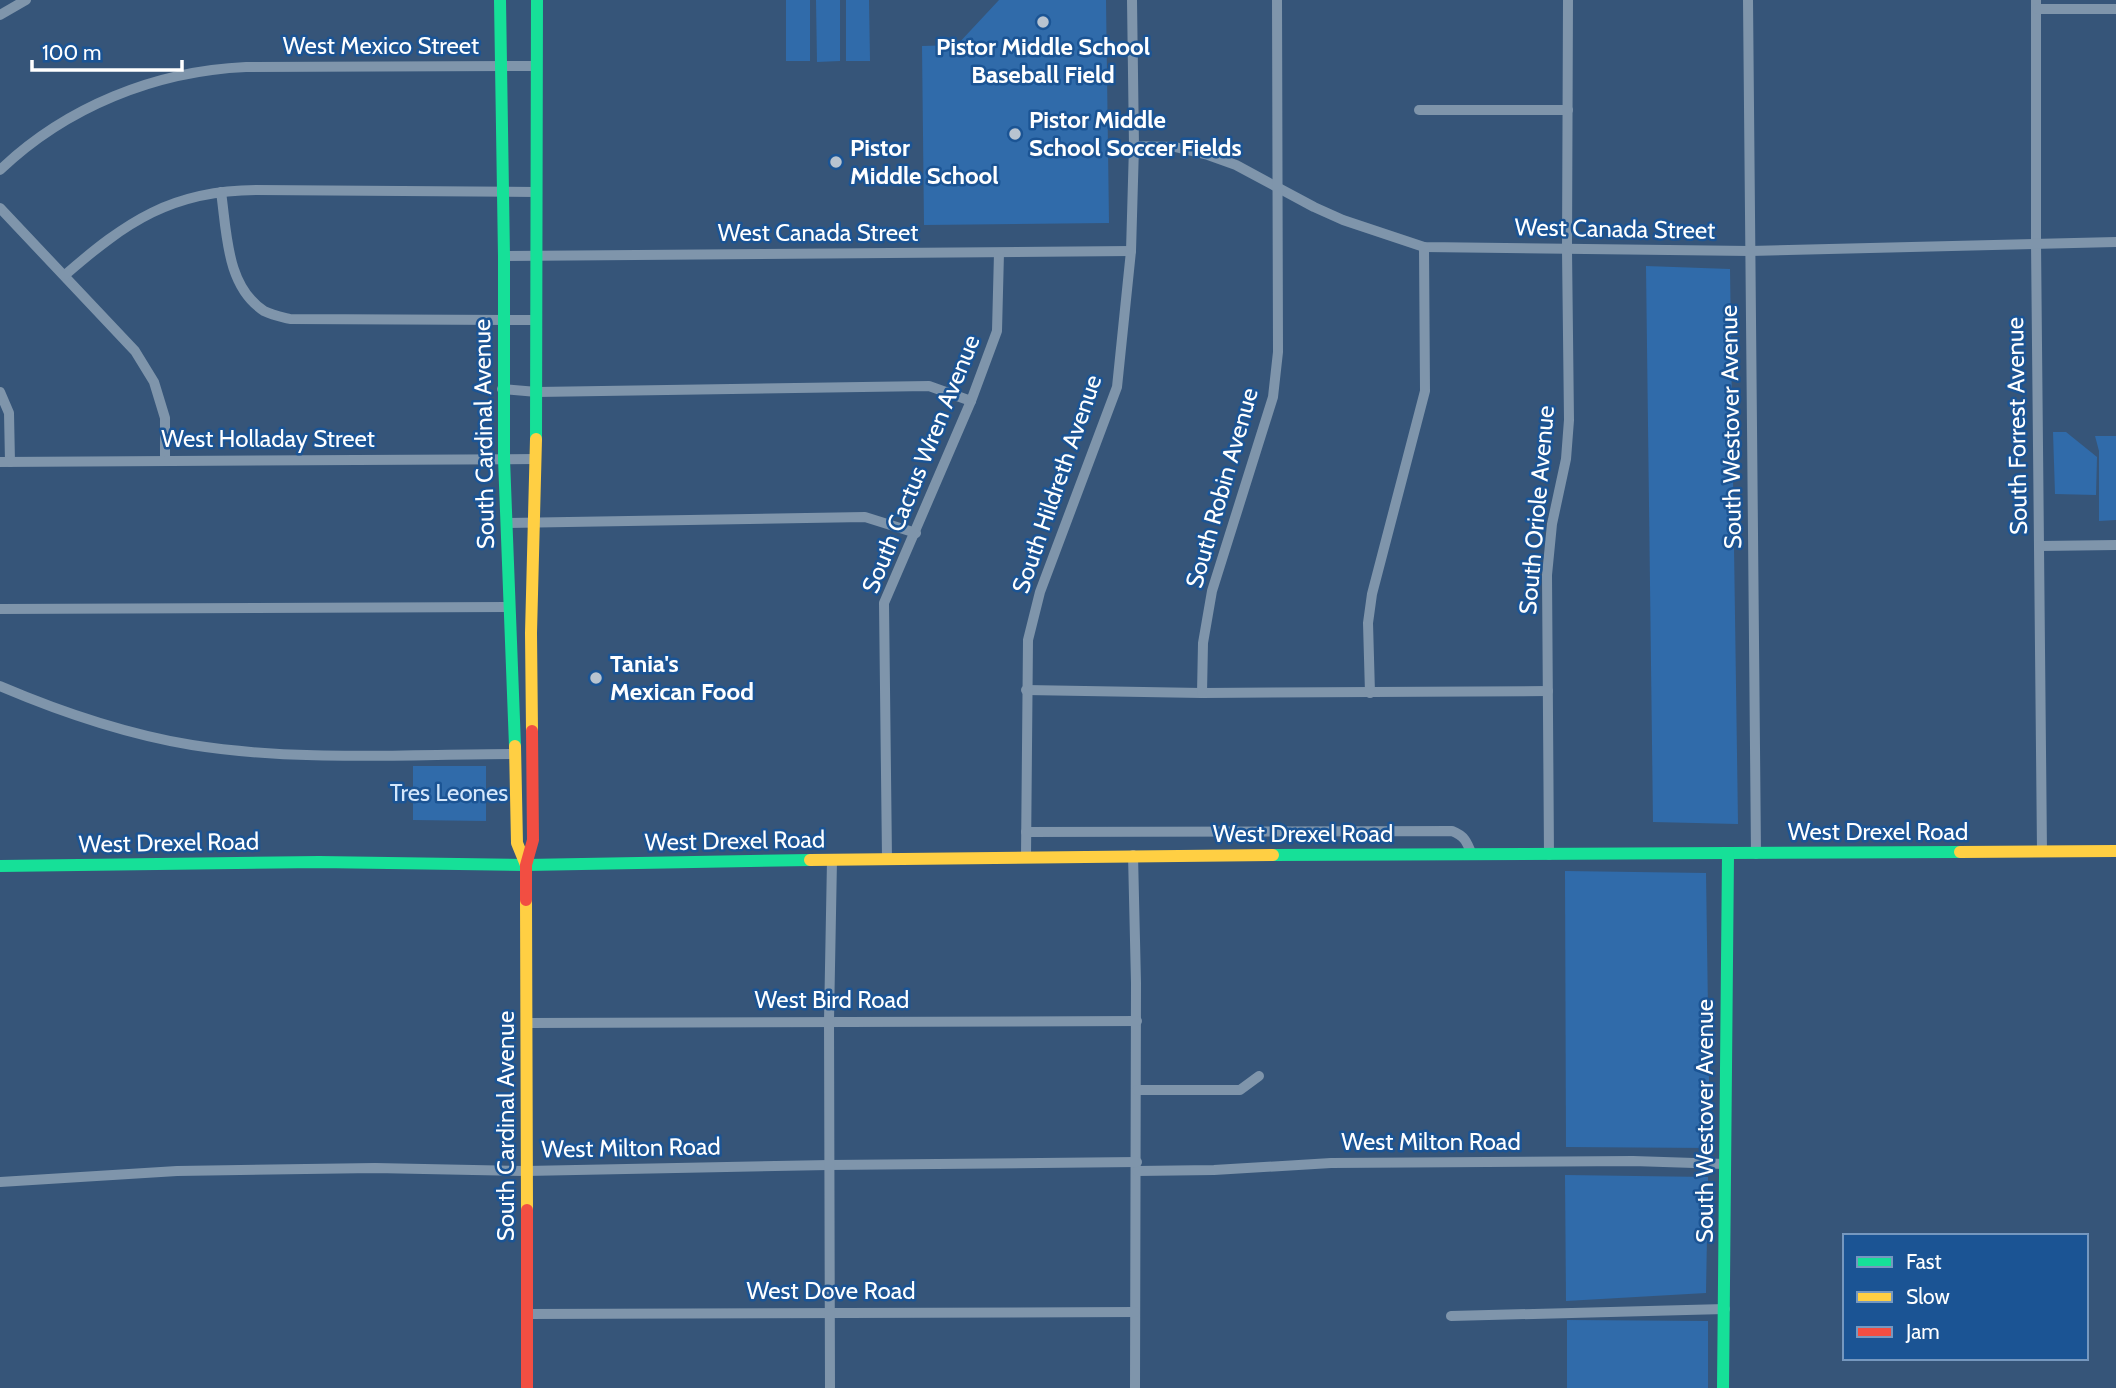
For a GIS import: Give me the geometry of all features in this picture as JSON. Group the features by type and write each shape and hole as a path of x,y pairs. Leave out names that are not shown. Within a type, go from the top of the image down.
{"street":[{"path":"0,15 26,0"},
{"name":"South Cardinal Avenue","path":"500,0 504,256 503,459 517,843 526,865"},
{"name":"South Cardinal Avenue","path":"527,1388 526,865 533,840 531,633 537,392 537,0"},
{"name":"South Hildreth Avenue","path":"1026,856 1028,640 1040,592 1117,387 1131,251 1134,146 1132,0"},
{"name":"South Robin Avenue","path":"1202,693 1203,643 1212,591 1273,397 1278,352 1277,0"},
{"name":"South Oriole Avenue","path":"1549,856 1547,575 1552,524 1566,459 1569,420 1568,0"},
{"name":"South Westover Avenue","path":"1748,0 1756,854"},
{"path":"2036,5 2116,9"},
{"name":"South Forrest Avenue","path":"2036,5 2042,852"},
{"name":"West Mexico Street","path":"0,170 33,142 74,115 117,94 179,75 246,67 537,66"},
{"path":"1419,110 1568,110"},
{"name":"West Canada Street","path":"1134,146 1192,150 1236,165 1343,220 1424,247 1750,251 2116,242"},
{"path":"65,275 107,238 149,213 188,198 221,192 536,191"},
{"path":"221,192 236,278 249,299 267,313 290,319 536,320"},
{"path":"0,208 135,351 154,382 165,418 165,460"},
{"path":"1370,693 1368,623 1372,594 1425,391 1424,247"},
{"name":"West Canada Street","path":"504,256 1131,251"},
{"name":"South Cactus Wren Avenue","path":"887,859 884,603 971,401 997,331 999,253"},
{"path":"502,389 537,392 929,386 971,401"},
{"path":"0,392 9,413 5,462"},
{"name":"West Holladay Street","path":"5,462 536,459"},
{"path":"506,523 865,517 916,533"},
{"path":"2040,546 2116,545"},
{"path":"0,609 508,607"},
{"path":"0,685 90,720 193,745 298,755 515,754"},
{"path":"1026,690 1202,693 1548,691"},
{"name":"West Drexel Road","path":"1026,832 1452,831 1462,834 1472,856"},
{"name":"West Drexel Road","path":"0,866 306,862 526,865 1026,856 1549,856 2116,851"},
{"name":"South Westover Avenue","path":"1723,1388 1728,855"},
{"path":"1133,856 1137,1021 1135,1388"},
{"path":"830,1388 829,1021 832,860"},
{"name":"West Bird Road","path":"528,1023 1137,1021"},
{"path":"1137,1090 1240,1090 1259,1076"},
{"name":"West Milton Road","path":"0,1182 177,1171 375,1168 526,1171 829,1165 1214,1170 1331,1163 1633,1161 1725,1164"},
{"path":"1451,1315 1725,1308"},
{"name":"West Dove Road","path":"527,1314 1135,1312"}],"green space":[{"path":"786,0 810,0 810,61 786,61"},
{"path":"816,0 840,0 840,61 817,62"},
{"path":"846,0 869,0 870,61 846,61"},
{"name":"Pistor Middle School Soccer Fields","path":"999,0 1106,0 1109,223 924,225 922,46 957,45"},
{"path":"1646,266 1730,269 1738,824 1653,822"},
{"path":"2053,432 2066,432 2097,457 2096,495 2055,494"},
{"path":"2095,436 2116,436 2116,520 2099,521 2099,451"},
{"name":"Tres Leones","path":"413,766 486,766 486,821 413,820"},
{"path":"1565,871 1706,873 1710,1148 1566,1147"},
{"path":"1565,1175 1708,1177 1706,1293 1566,1301"},
{"path":"1567,1320 1708,1321 1708,1388 1567,1388"}],"traffic: fast":[{"path":"500,0 504,459 515,746"},
{"path":"536,439 537,0"},
{"path":"1273,855 1960,852"},
{"path":"1723,1388 1728,855"},
{"path":"0,866 319,862 526,865 810,860"}],"traffic: slow":[{"path":"532,731 531,633 536,439"},
{"path":"515,746 517,843 526,865"},
{"path":"1960,852 2116,851"},
{"path":"810,860 1273,855"},
{"path":"526,900 527,1210"}],"traffic: jam":[{"path":"526,900 526,865 533,840 532,731"},
{"path":"527,1210 527,1388"}],"place":[{"name":"Pistor Middle School Baseball Field","path":"1043,22"},
{"name":"Pistor Middle School Soccer Fields","path":"1015,134"},
{"name":"Pistor Middle School","path":"836,162"},
{"name":"Tania's Mexican Food","path":"596,678"}]}
